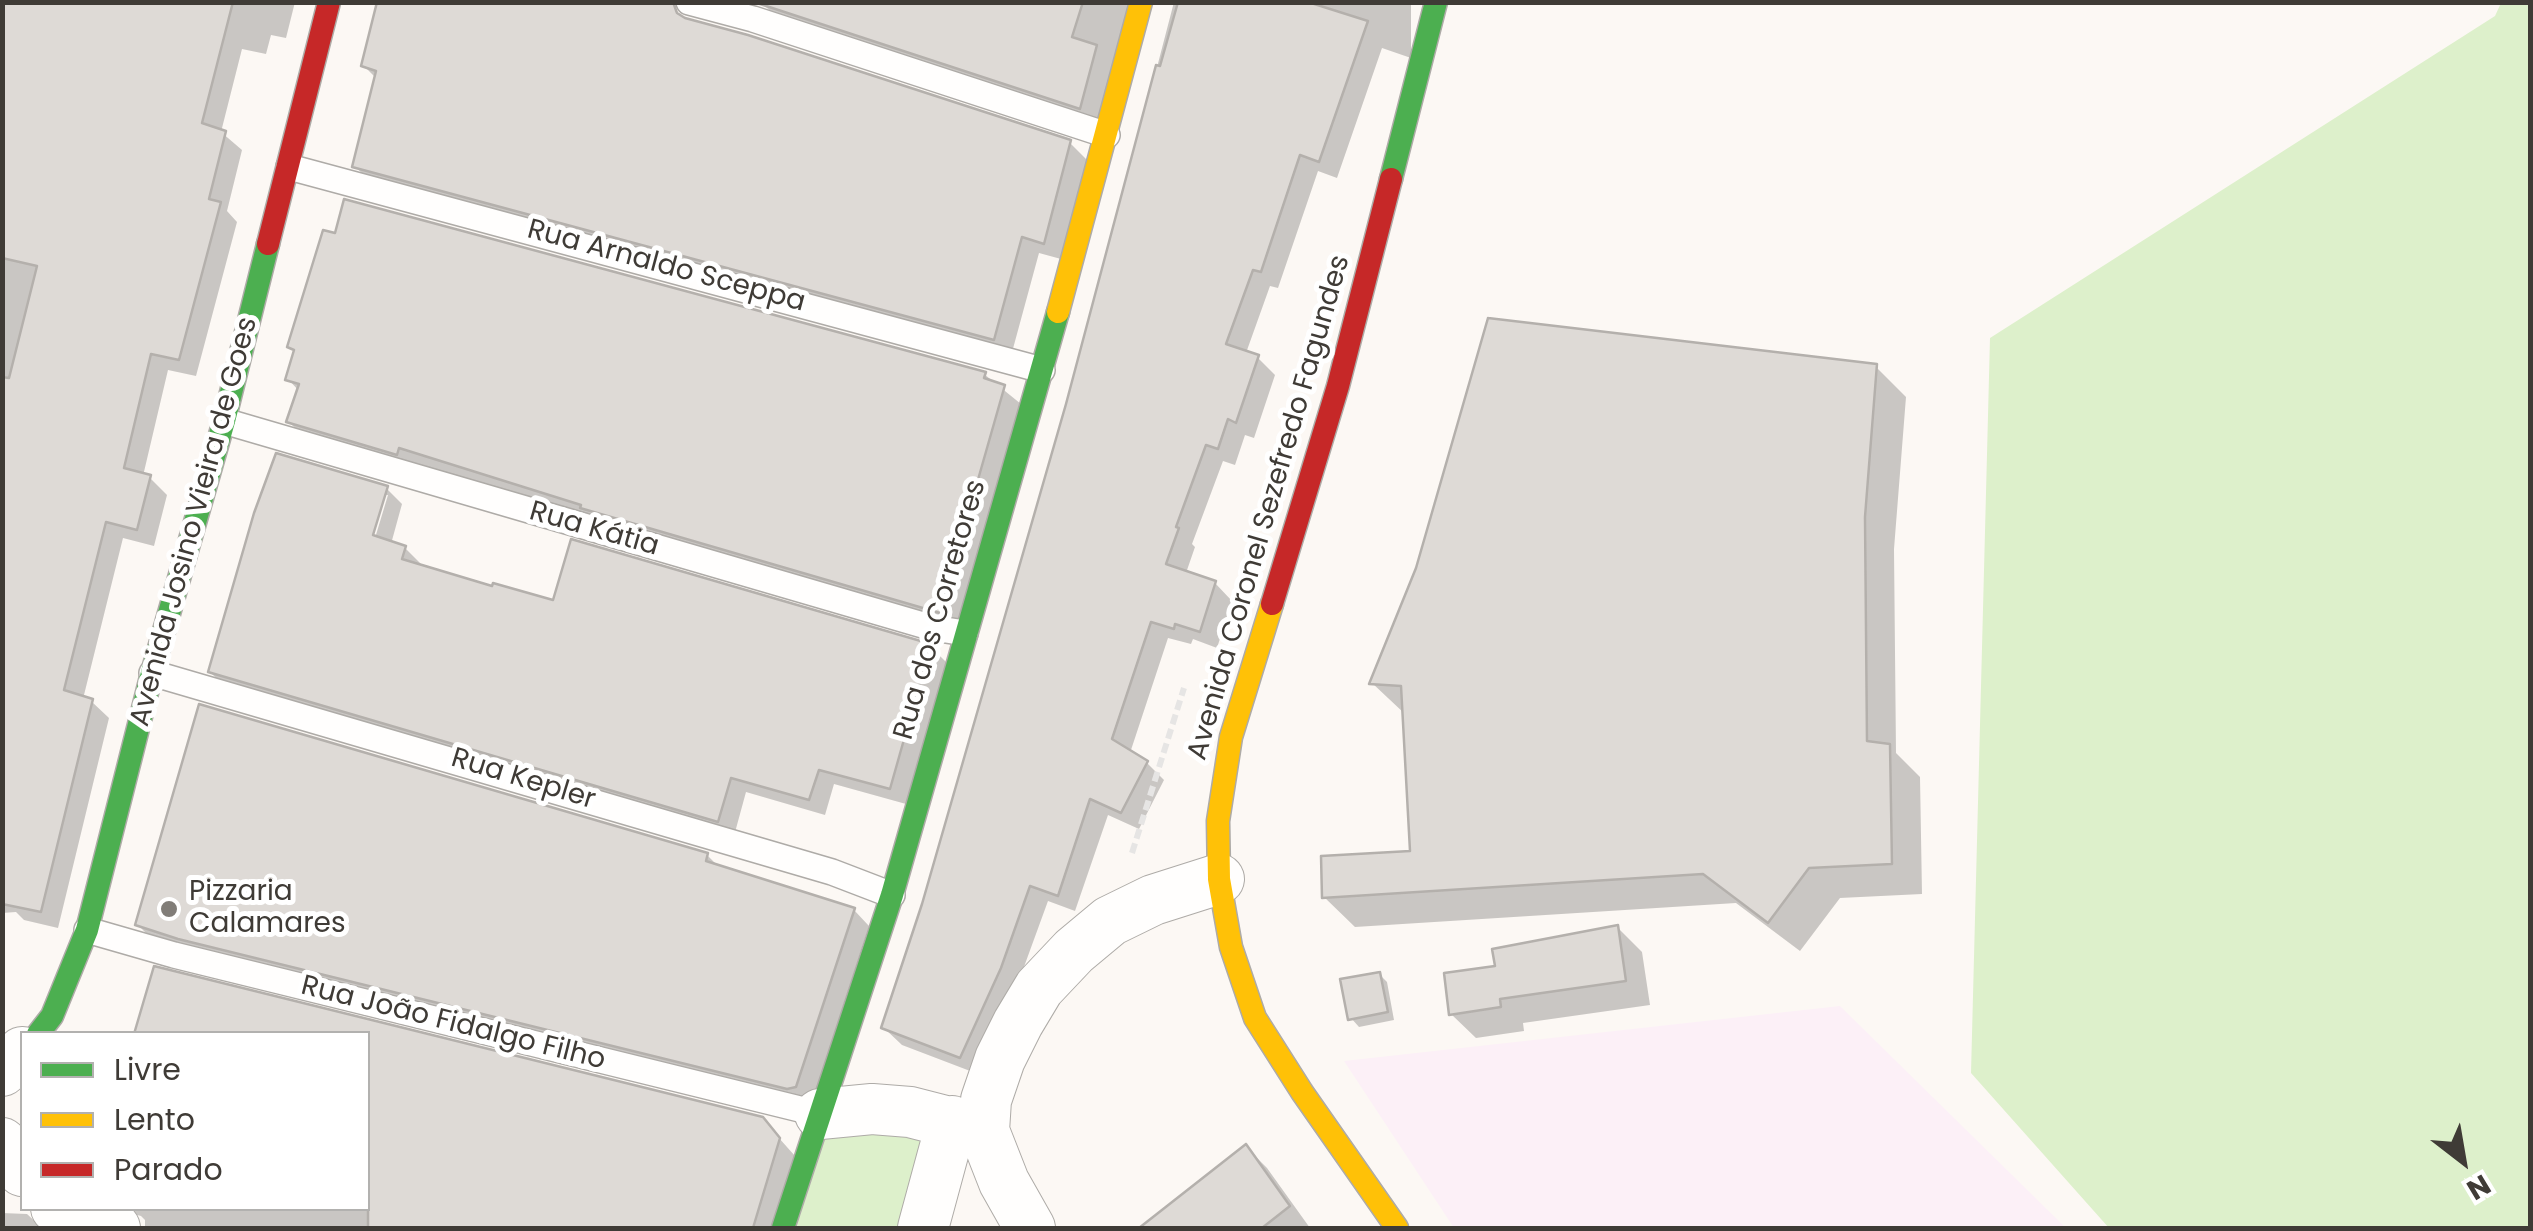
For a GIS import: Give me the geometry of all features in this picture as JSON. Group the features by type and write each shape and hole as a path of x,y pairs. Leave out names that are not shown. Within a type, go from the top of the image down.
{"street":[{"name":"Avenida Josino Vieira de Goes","path":"40,1031 52,1016 86,930 152,673 224,421 329,2"},
{"name":"Rua dos Corretores","path":"784,1228 892,895 1042,370 1141,2"},
{"name":"Avenida Coronel Sezefredo Fagundes","path":"1396,1228 1255,1018 1231,947 1219,879 1218,821 1231,738 1338,386 1436,2"},
{"path":"923,1228 968,1126 986,1100 1018,1022 1039,988 1110,921 1153,900 1219,879"},
{"path":"820,1114 872,1109 910,1112 968,1126 1030,1228"},
{"path":"2,1143 20,1169"},
{"path":"60,1211 115,1228"}],"lane":[{"path":"690,2 1107,136"},
{"name":"Rua Arnaldo Sceppa","path":"289,166 1042,370"},
{"name":"Rua Kátia","path":"224,421 964,634"},
{"name":"Rua Kepler","path":"152,673 832,872 892,895"},
{"name":"Rua João Fidalgo Filho","path":"86,930 820,1114"}],"path":[{"path":"1110,921 1184,688"}],"shaded area":[{"path":"1840,1006 2066,1228 1454,1228 1344,1061"}],"green space":[{"path":"2501,3 2530,3 2530,1228 2109,1228 1971,1073 1990,338 2495,16"},
{"path":"827,1127 944,1139 920,1228 787,1228"}],"building":[{"path":"2,2 233,2 202,123 226,131 209,199 221,202 179,360 151,354 124,468 151,475 137,530 106,522 64,690 93,699 41,912 2,904 2,377 9,378 37,266 2,258"},
{"path":"377,2 673,2 677,13 685,18 1071,140 1044,244 1022,237 994,340 352,167 376,71 361,66"},
{"path":"754,2 1083,2 1072,37 1097,45 1080,109"},
{"path":"1178,2 1308,2 1368,21 1319,162 1300,155 1261,272 1253,270 1226,344 1259,355 1236,423 1228,419 1218,449 1206,445 1166,564 1216,581 1200,632 1151,622 1112,739 1148,761 1121,813 1090,799 1058,896 1030,886 1001,968 960,1058 881,1028 922,904 1066,404 1156,65 1160,66"},
{"path":"344,199 986,372 984,378 1005,385 940,613 580,508 581,505 399,448 397,455 286,422 299,384 285,380 294,350 287,347 323,230 335,233"},
{"path":"1488,318 1877,364 1865,517 1867,741 1890,744 1892,864 1809,868 1768,923 1703,874 1322,898 1321,856 1410,851 1401,686 1369,684 1416,568"},
{"path":"276,453 388,486 373,535 406,546 402,559 492,586 493,583 553,600 571,539 931,644 890,789 819,770 809,800 731,778 718,822 208,672 254,513"},
{"path":"199,704 708,853 706,861 855,908 796,1087 787,1089 178,939 135,925"},
{"path":"1618,925 1626,981 1500,999 1501,1007 1449,1015 1444,973 1495,966 1492,949"},
{"path":"154,966 763,1117 780,1138 753,1228 368,1228 370,1031 135,1031"},
{"path":"1380,972 1388,1012 1348,1020 1340,979"},
{"path":"1246,1144 1290,1206 1262,1228 1139,1228"}],"traffic: fast":[{"path":"1391,179 1436,2"},
{"path":"40,1031 52,1016 87,930 268,244"},
{"path":"783,1228 892,895 1058,312"}],"traffic: slow":[{"path":"1058,312 1141,2"},
{"path":"1272,604 1231,737 1218,821 1219,879 1231,947 1255,1018 1397,1228"}],"traffic: jam":[{"path":"268,244 329,2"},
{"path":"1272,604 1338,386 1391,179"}],"place":[{"name":"Pizzaria Calamares","path":"169,909"}]}
